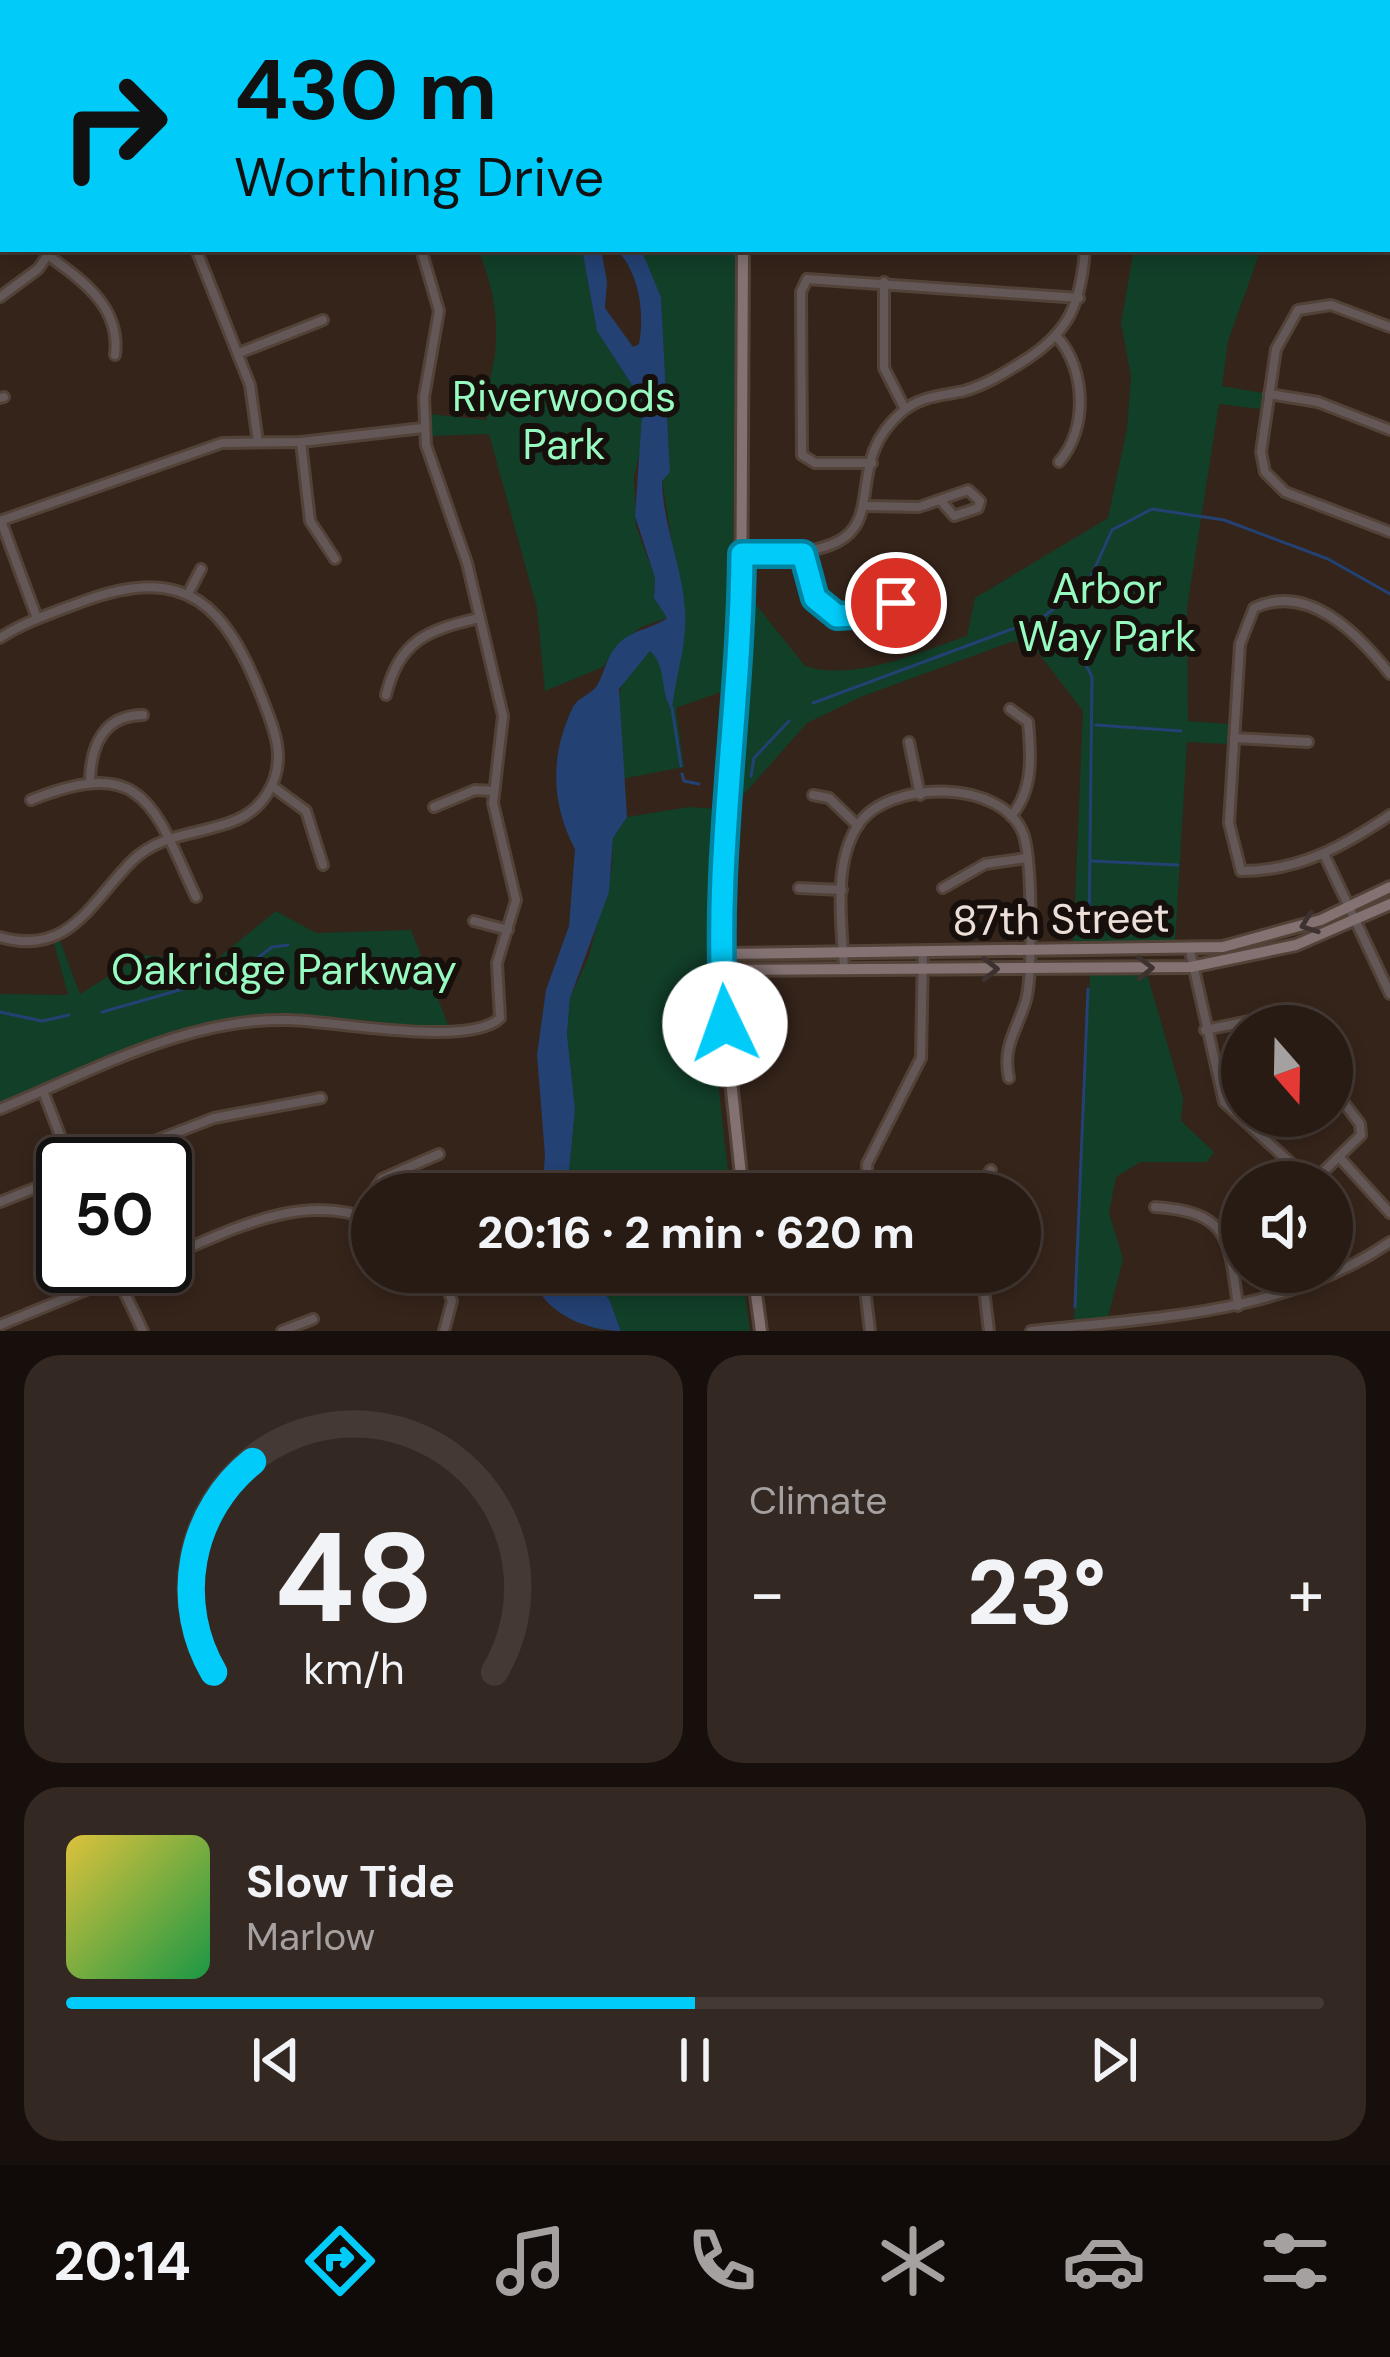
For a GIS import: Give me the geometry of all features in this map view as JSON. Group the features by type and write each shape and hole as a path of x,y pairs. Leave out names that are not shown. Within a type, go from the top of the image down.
{"street":[{"path":"197,252 253,396 258,442"},
{"path":"0,1109 167,1040 228,1024 293,1020 449,1031 498,1022 496,973 515,878 494,816 504,726 479,618 423,428 439,311 422,252"},
{"path":"741,1173 722,954 742,554 743,252"},
{"path":"742,554 803,554 844,538 866,506 872,463 883,432 923,398 986,383 1058,338 1079,298 1085,252"},
{"path":"0,297 51,253 98,294 114,330 115,356"},
{"path":"872,463 815,463 802,455 801,292 813,276 1079,298"},
{"path":"884,281 884,368 905,409"},
{"path":"1390,327 1330,305 1298,310 1282,332 1261,452 1270,480 1285,492 1390,532"},
{"path":"239,353 323,320"},
{"path":"1058,338 1079,378 1074,435 1059,462"},
{"path":"1269,394 1318,402 1390,430"},
{"path":"37,618 1,521 222,443 301,442 423,428"},
{"path":"301,442 310,521 334,559"},
{"path":"866,506 908,509 968,490 980,501 978,508 959,516 948,513 941,501"},
{"path":"803,554 812,589 829,612 857,617 887,613 896,603"},
{"path":"189,595 201,569"},
{"path":"0,638 37,618 132,586 189,595 222,618 245,656 277,737 279,758 272,786 261,804 238,820 168,836 137,856 92,912 67,932 36,941 0,937"},
{"path":"1390,674 1343,622 1294,603 1261,604 1249,613 1242,633 1229,834 1240,872 1282,871 1324,854 1390,815"},
{"path":"386,694 392,671 415,639 479,618"},
{"path":"1010,710 1028,722 1030,755 1024,798 1011,816"},
{"path":"90,780 93,753 106,728 124,715 142,715"},
{"path":"1234,738 1308,742"},
{"path":"909,742 920,795"},
{"path":"31,800 90,780 135,793 154,811 196,897"},
{"path":"272,786 306,811 323,865"},
{"path":"434,807 469,792 494,791"},
{"path":"844,969 842,890 858,826 881,805 920,795 963,794 1011,816 1022,832 1027,858 1028,969 1026,999 1006,1046 1009,1078"},
{"path":"813,795 829,798 858,826"},
{"path":"1324,854 1385,972 1390,994"},
{"path":"943,888 985,863 1027,858"},
{"name":"87th Street","path":"722,954 1190,951 1254,941 1349,908 1390,887"},
{"path":"799,888 842,890"},
{"name":"87th Street","path":"722,970 1191,967 1259,956 1356,922 1390,904"},
{"path":"474,921 508,930"},
{"path":"1190,951 1224,1102 1243,1125 1306,1177 1319,1176 1362,1132 1353,1118"},
{"path":"867,1173 867,1164 921,1058 923,953"},
{"path":"1205,1030 1221,1027"},
{"path":"43,1091 61,1137"},
{"path":"165,1137 214,1118 321,1098"},
{"path":"396,1173 439,1154"},
{"path":"1340,1157 1390,1213"},
{"path":"0,1202 36,1188"},
{"path":"1156,1207 1191,1210 1220,1228 1229,1246 1238,1306"},
{"path":"192,1248 281,1213 322,1209 351,1214"},
{"path":"1031,1331 1238,1306 1309,1287 1390,1242"},
{"path":"0,1325 77,1293"},
{"path":"124,1293 143,1331"},
{"path":"446,1329 451,1293"},
{"path":"755,1293 760,1331"},
{"path":"865,1293 870,1331"},
{"path":"984,1293 989,1331"},
{"path":"1175,1315 1178,1331"},
{"path":"282,1331 314,1319"}],"green space":[{"name":"Riverwoods Park","path":"479,252 583,252 597,331 643,402 643,438 634,477 636,526 655,578 654,598 667,618 641,627 619,644 603,667 545,691 537,608 489,434 431,436 430,414 487,420 496,326 491,287"},
{"path":"642,252 736,252 732,688 676,708 684,767 621,779 620,691 625,678 685,624 662,480 670,472 661,297"},
{"name":"Arbor Way Park","path":"1133,252 1260,252 1228,341 1222,386 1263,393 1261,409 1219,404 1187,608 1188,721 1230,724 1228,744 1187,742 1175,945 1073,948 1083,711 1037,651 1014,641 863,696 807,723 738,801 750,597 805,666 824,670 866,668 967,636 975,598 1108,518 1127,429 1131,377 1121,323"},
{"path":"689,807 719,809 711,953 715,1050 729,1173 569,1173 575,1109 567,1034 570,998 589,956 612,868 613,837 627,817"},
{"name":"Oakridge Parkway","path":"276,911 316,933 411,930 449,1027 303,1016 221,1022 124,1051 0,1104 0,994 68,995 54,943 60,941 80,994 142,955 214,961"},
{"path":"1147,974 1183,1098 1181,1121 1214,1152 1207,1162 1140,1162 1116,1177 1109,1213 1123,1259 1108,1317 1074,1321 1090,975"},
{"path":"603,1293 745,1293 750,1331 621,1331"}],"water":[{"path":"583,252 602,252 605,308 633,347 639,344 640,306 630,269 619,252 642,252 661,297 670,472 662,481 663,497 685,622 672,709 650,651 619,689 627,817 613,838 609,892 570,998 567,1034 575,1109 569,1173 544,1173 537,1055 546,990 569,926 575,849 558,797 560,744 574,705 595,688 619,643 667,618 654,598 655,578 635,516 643,402 597,331"},
{"path":"541,1293 603,1293 621,1331 579,1323"}],"waterway":[{"path":"813,703 1042,618 1089,581 1112,530 1152,509 1224,520 1328,559 1390,594"},
{"path":"1026,625 1066,642 1081,656 1092,677 1089,933"},
{"path":"672,708 681,766"},
{"path":"751,776 754,758 789,721"},
{"path":"1096,725 1181,731"},
{"path":"587,783 586,756 594,728"},
{"path":"682,774 684,781 699,784"},
{"path":"1091,861 1178,865"},
{"path":"102,1012 236,974 272,947 288,945"},
{"path":"1075,1307 1088,989"},
{"path":"0,1012 42,1021 69,1015"}],"route":[{"path":"725,1024 722,878 741,650 742,554 803,554 815,598 837,616 887,613 896,603"}]}
